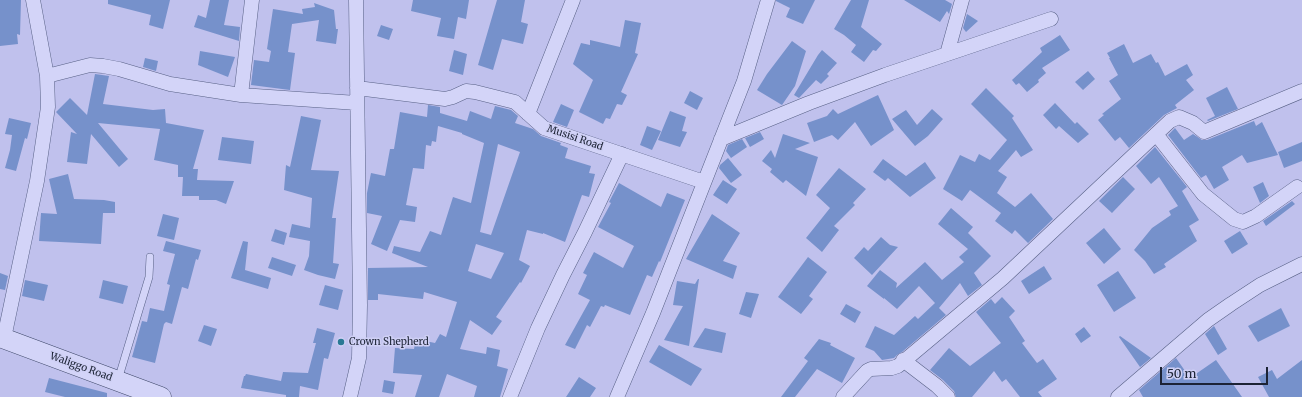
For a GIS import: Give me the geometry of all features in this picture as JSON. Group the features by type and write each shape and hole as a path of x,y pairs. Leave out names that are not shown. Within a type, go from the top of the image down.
{"street":[{"path":"2,338 37,181 48,107 47,76 33,0"},
{"path":"241,94 252,0"},
{"path":"350,397 359,358 360,305 356,0"},
{"path":"528,114 573,0"},
{"path":"617,397 653,313 744,81 768,0"},
{"path":"947,54 962,0"},
{"path":"721,139 809,103 871,80 1051,19"},
{"path":"47,76 90,66 102,66 170,84 241,94 357,103"},
{"name":"Musisi Road","path":"356,88 445,99 466,91 515,102 544,128 704,182"},
{"path":"843,397 867,371 871,369 892,368 898,366 903,360 1003,278 1170,121 1179,117 1193,123 1204,132 1302,91"},
{"path":"1156,134 1203,194 1234,218 1243,222 1256,216 1297,187"},
{"path":"510,397 538,328 622,154"},
{"path":"1118,397 1208,320 1260,285 1302,264"},
{"name":"Waliggo Road","path":"2,338 161,397"},
{"path":"903,360 937,386 948,397"}],"lane":[{"path":"118,380 149,277 150,257"}],"building":[{"path":"0,0 21,0 20,35 17,34 18,44 0,46"},
{"path":"108,0 170,0 163,29 149,25 151,15 108,4"},
{"path":"210,0 229,0 224,25 240,27 239,41 194,27 198,15 206,18"},
{"path":"413,0 469,0 466,19 458,17 454,39 437,36 441,18 411,11"},
{"path":"497,0 525,0 521,22 528,24 523,44 502,39 493,70 478,65"},
{"path":"776,0 815,0 803,24 786,17 790,8"},
{"path":"851,0 869,0 861,27 882,44 876,51 873,50 864,62 851,52 856,45 834,29"},
{"path":"904,0 945,0 952,4 949,14 947,11 940,22"},
{"path":"314,3 334,10 336,29 338,29 336,44 316,41 319,20 292,24 288,52 295,53 290,90 251,85 254,60 269,62 271,51 267,49 273,9 303,14 302,9 315,7"},
{"path":"967,14 978,21 966,32 963,28"},
{"path":"625,20 641,23 635,53 638,54 621,92 627,95 622,105 617,104 610,119 606,118 603,124 579,112 593,80 573,64 581,43 590,45 590,40 620,47"},
{"path":"381,25 393,29 389,40 377,36"},
{"path":"1060,35 1070,50 1042,68 1046,73 1038,80 1039,82 1027,92 1019,83 1016,85 1012,80 1042,52 1040,48"},
{"path":"792,41 806,51 795,86 782,105 757,90"},
{"path":"1124,44 1133,63 1151,54 1156,63 1158,62 1165,76 1187,64 1193,75 1186,80 1194,90 1175,105 1177,108 1164,115 1129,148 1120,137 1115,141 1098,120 1104,115 1102,114 1121,99 1109,81 1118,75 1107,53"},
{"path":"454,50 467,54 463,75 449,71"},
{"path":"822,50 837,63 827,74 829,76 821,84 816,80 799,98 794,95"},
{"path":"200,51 235,57 228,77 198,65"},
{"path":"145,58 158,61 156,71 143,67"},
{"path":"1088,71 1095,79 1083,90 1075,82"},
{"path":"95,74 109,76 103,104 153,110 165,109 166,123 204,130 193,169 198,169 197,180 234,181 226,204 216,200 199,200 199,196 182,196 183,177 178,177 178,165 154,160 160,129 98,123 128,159 119,167 91,134 87,164 67,162 71,132 77,134 56,112 70,98 87,115"},
{"path":"1227,87 1238,109 1208,121 1207,120 1215,116 1206,98"},
{"path":"986,88 1014,116 1012,118 1033,150 1021,157 1016,150 998,171 1007,177 997,193 1015,207 1031,193 1053,219 1028,243 1015,230 1012,234 995,221 1001,213 970,190 962,201 943,189 960,155 975,162 979,154 990,160 1007,140 971,104"},
{"path":"690,91 703,98 697,110 684,103"},
{"path":"878,95 894,130 871,146 855,122 838,140 832,135 814,142 807,123 827,116 833,109 838,114"},
{"path":"1055,103 1075,124 1077,122 1089,134 1078,143 1059,126 1056,129 1043,115"},
{"path":"561,104 574,110 567,127 553,122"},
{"path":"428,105 440,107 440,113 467,121 470,111 491,119 495,106 511,110 518,116 515,123 533,129 541,136 561,143 560,145 568,148 565,158 591,166 589,173 595,174 589,197 582,195 565,242 543,233 527,230 519,260 530,266 521,283 520,282 496,317 502,321 492,335 470,320 460,349 486,354 487,347 500,350 497,366 508,369 500,397 474,397 477,386 447,374 439,397 415,397 422,375 393,373 395,348 414,349 416,339 435,343 440,334 446,337 457,302 424,292 423,299 378,294 378,300 368,300 368,268 428,267 392,253 394,246 420,252 430,231 441,235 453,197 471,203 484,143 462,133 438,126 436,142 432,141 431,146 426,145 424,169 413,168 406,205 417,207 415,222 400,220 387,251 371,244 382,216 367,213 367,193 371,173 385,176 390,149 394,149 400,112 427,117","holes":["498,144 520,152 491,235 480,232","476,244 504,253 491,279 468,271"]},
{"path":"932,109 943,119 928,136 915,146 892,119 906,110 917,125"},
{"path":"670,111 686,117 682,131 687,132 680,147 658,140"},
{"path":"301,116 321,120 311,170 339,171 332,218 336,218 333,263 339,264 335,279 304,270 309,256 310,241 289,237 292,224 310,228 312,198 284,190 286,165 290,167"},
{"path":"9,118 31,123 27,139 25,138 16,171 5,168 12,135 5,134"},
{"path":"1254,121 1256,126 1262,122 1278,155 1247,163 1242,155 1222,167 1229,180 1214,189 1206,175 1201,178 1168,135 1175,128 1184,140 1193,134 1202,140 1207,140"},
{"path":"647,126 661,131 652,150 640,145"},
{"path":"760,132 764,139 750,147 745,138"},
{"path":"783,134 810,143 795,149 818,157 806,196 786,180 783,183 770,172 772,169 762,161 771,150 775,158"},
{"path":"222,137 254,141 251,164 218,160"},
{"path":"742,139 747,147 731,158 726,151 728,145"},
{"path":"1302,142 1302,161 1284,168 1278,152"},
{"path":"1155,147 1187,187 1182,191 1199,220 1189,226 1197,241 1164,264 1166,267 1154,274 1145,261 1134,250 1152,228 1171,215 1169,211 1178,206 1159,177 1151,184 1136,166"},
{"path":"728,158 742,175 731,183 719,168 720,165"},
{"path":"883,159 906,176 925,162 936,178 910,197 888,178 885,181 873,172"},
{"path":"839,168 866,189 853,203 855,205 834,226 839,230 822,252 806,238 830,208 816,195"},
{"path":"68,174 74,199 115,202 115,213 103,213 101,244 39,241 41,213 57,214 49,179"},
{"path":"1123,177 1135,189 1112,213 1099,201"},
{"path":"723,180 737,189 727,204 713,195"},
{"path":"1263,182 1269,196 1260,203 1253,187"},
{"path":"619,183 661,207 667,193 685,200 660,262 659,261 652,277 647,275 630,315 605,305 604,307 601,306 590,327 587,325 575,349 565,345 590,300 578,294 587,275 583,273 594,252 623,268 634,246 598,227 611,203 609,202"},
{"path":"1292,201 1295,204 1266,226 1263,221"},
{"path":"951,208 973,227 968,233 991,256 974,273 982,285 968,296 960,283 939,308 946,315 894,358 882,360 874,351 865,347 875,326 894,335 915,316 918,319 935,303 919,286 897,309 867,286 880,270 897,283 896,288 925,262 942,280 964,262 959,257 968,249 938,224"},
{"path":"163,214 179,218 174,240 157,236"},
{"path":"712,214 740,233 723,261 737,266 733,279 686,259"},
{"path":"1104,228 1121,249 1104,264 1086,243"},
{"path":"275,229 287,233 284,245 271,241"},
{"path":"1240,231 1248,244 1232,254 1224,241"},
{"path":"881,237 890,245 898,247 872,275 854,258 864,247 868,251"},
{"path":"166,241 201,250 198,260 196,259 188,289 182,287 172,324 166,322 164,324 155,363 132,357 142,321 147,322 150,308 164,311 170,285 167,284 175,254 163,251"},
{"path":"243,241 248,242 245,270 271,278 268,289 231,278"},
{"path":"272,257 296,265 292,276 268,268"},
{"path":"808,257 827,272 809,296 813,299 801,314 778,297"},
{"path":"1044,266 1052,279 1029,294 1021,281"},
{"path":"1118,271 1136,298 1114,312 1097,285"},
{"path":"0,273 8,276 5,290 0,289"},
{"path":"698,279 689,346 664,340 683,306 673,305 677,281 695,284"},
{"path":"25,280 48,285 44,301 22,296"},
{"path":"103,280 128,286 123,304 99,298"},
{"path":"325,285 343,290 338,310 319,305"},
{"path":"746,292 759,294 751,318 739,314"},
{"path":"1002,297 1015,311 1009,317 1025,341 1022,343 1037,363 1043,359 1057,379 1038,392 1042,397 1020,397 1006,379 1002,382 994,371 972,397 956,397 954,391 930,370 949,348 970,366 1001,343 976,312 991,299 995,304"},
{"path":"846,304 861,312 855,323 840,314"},
{"path":"1281,308 1290,326 1258,342 1248,326"},
{"path":"204,325 217,329 211,346 198,341"},
{"path":"1214,326 1227,349 1218,355 1205,334"},
{"path":"1084,327 1091,336 1081,343 1075,334"},
{"path":"317,328 335,333 328,359 324,358 318,390 300,386 299,397 286,397 286,395 241,388 244,376 246,374 281,381 283,372 308,373 316,343 313,343"},
{"path":"705,328 726,333 722,353 693,347"},
{"path":"1120,336 1151,358 1140,367 1119,337"},
{"path":"819,339 831,343 830,345 855,358 842,383 817,369 795,397 781,397 808,361 804,358"},
{"path":"659,345 702,369 691,386 649,362"},
{"path":"1176,358 1190,378 1216,360 1242,397 1143,397 1139,390"},
{"path":"1302,360 1302,397 1269,397 1258,377 1272,370 1277,379"},
{"path":"579,377 596,388 590,397 566,397"},
{"path":"49,378 107,393 107,397 65,397 45,392"},
{"path":"384,380 395,382 393,394 382,392"}],"place":[{"name":"Crown Shepherd","path":"341,342"}]}
